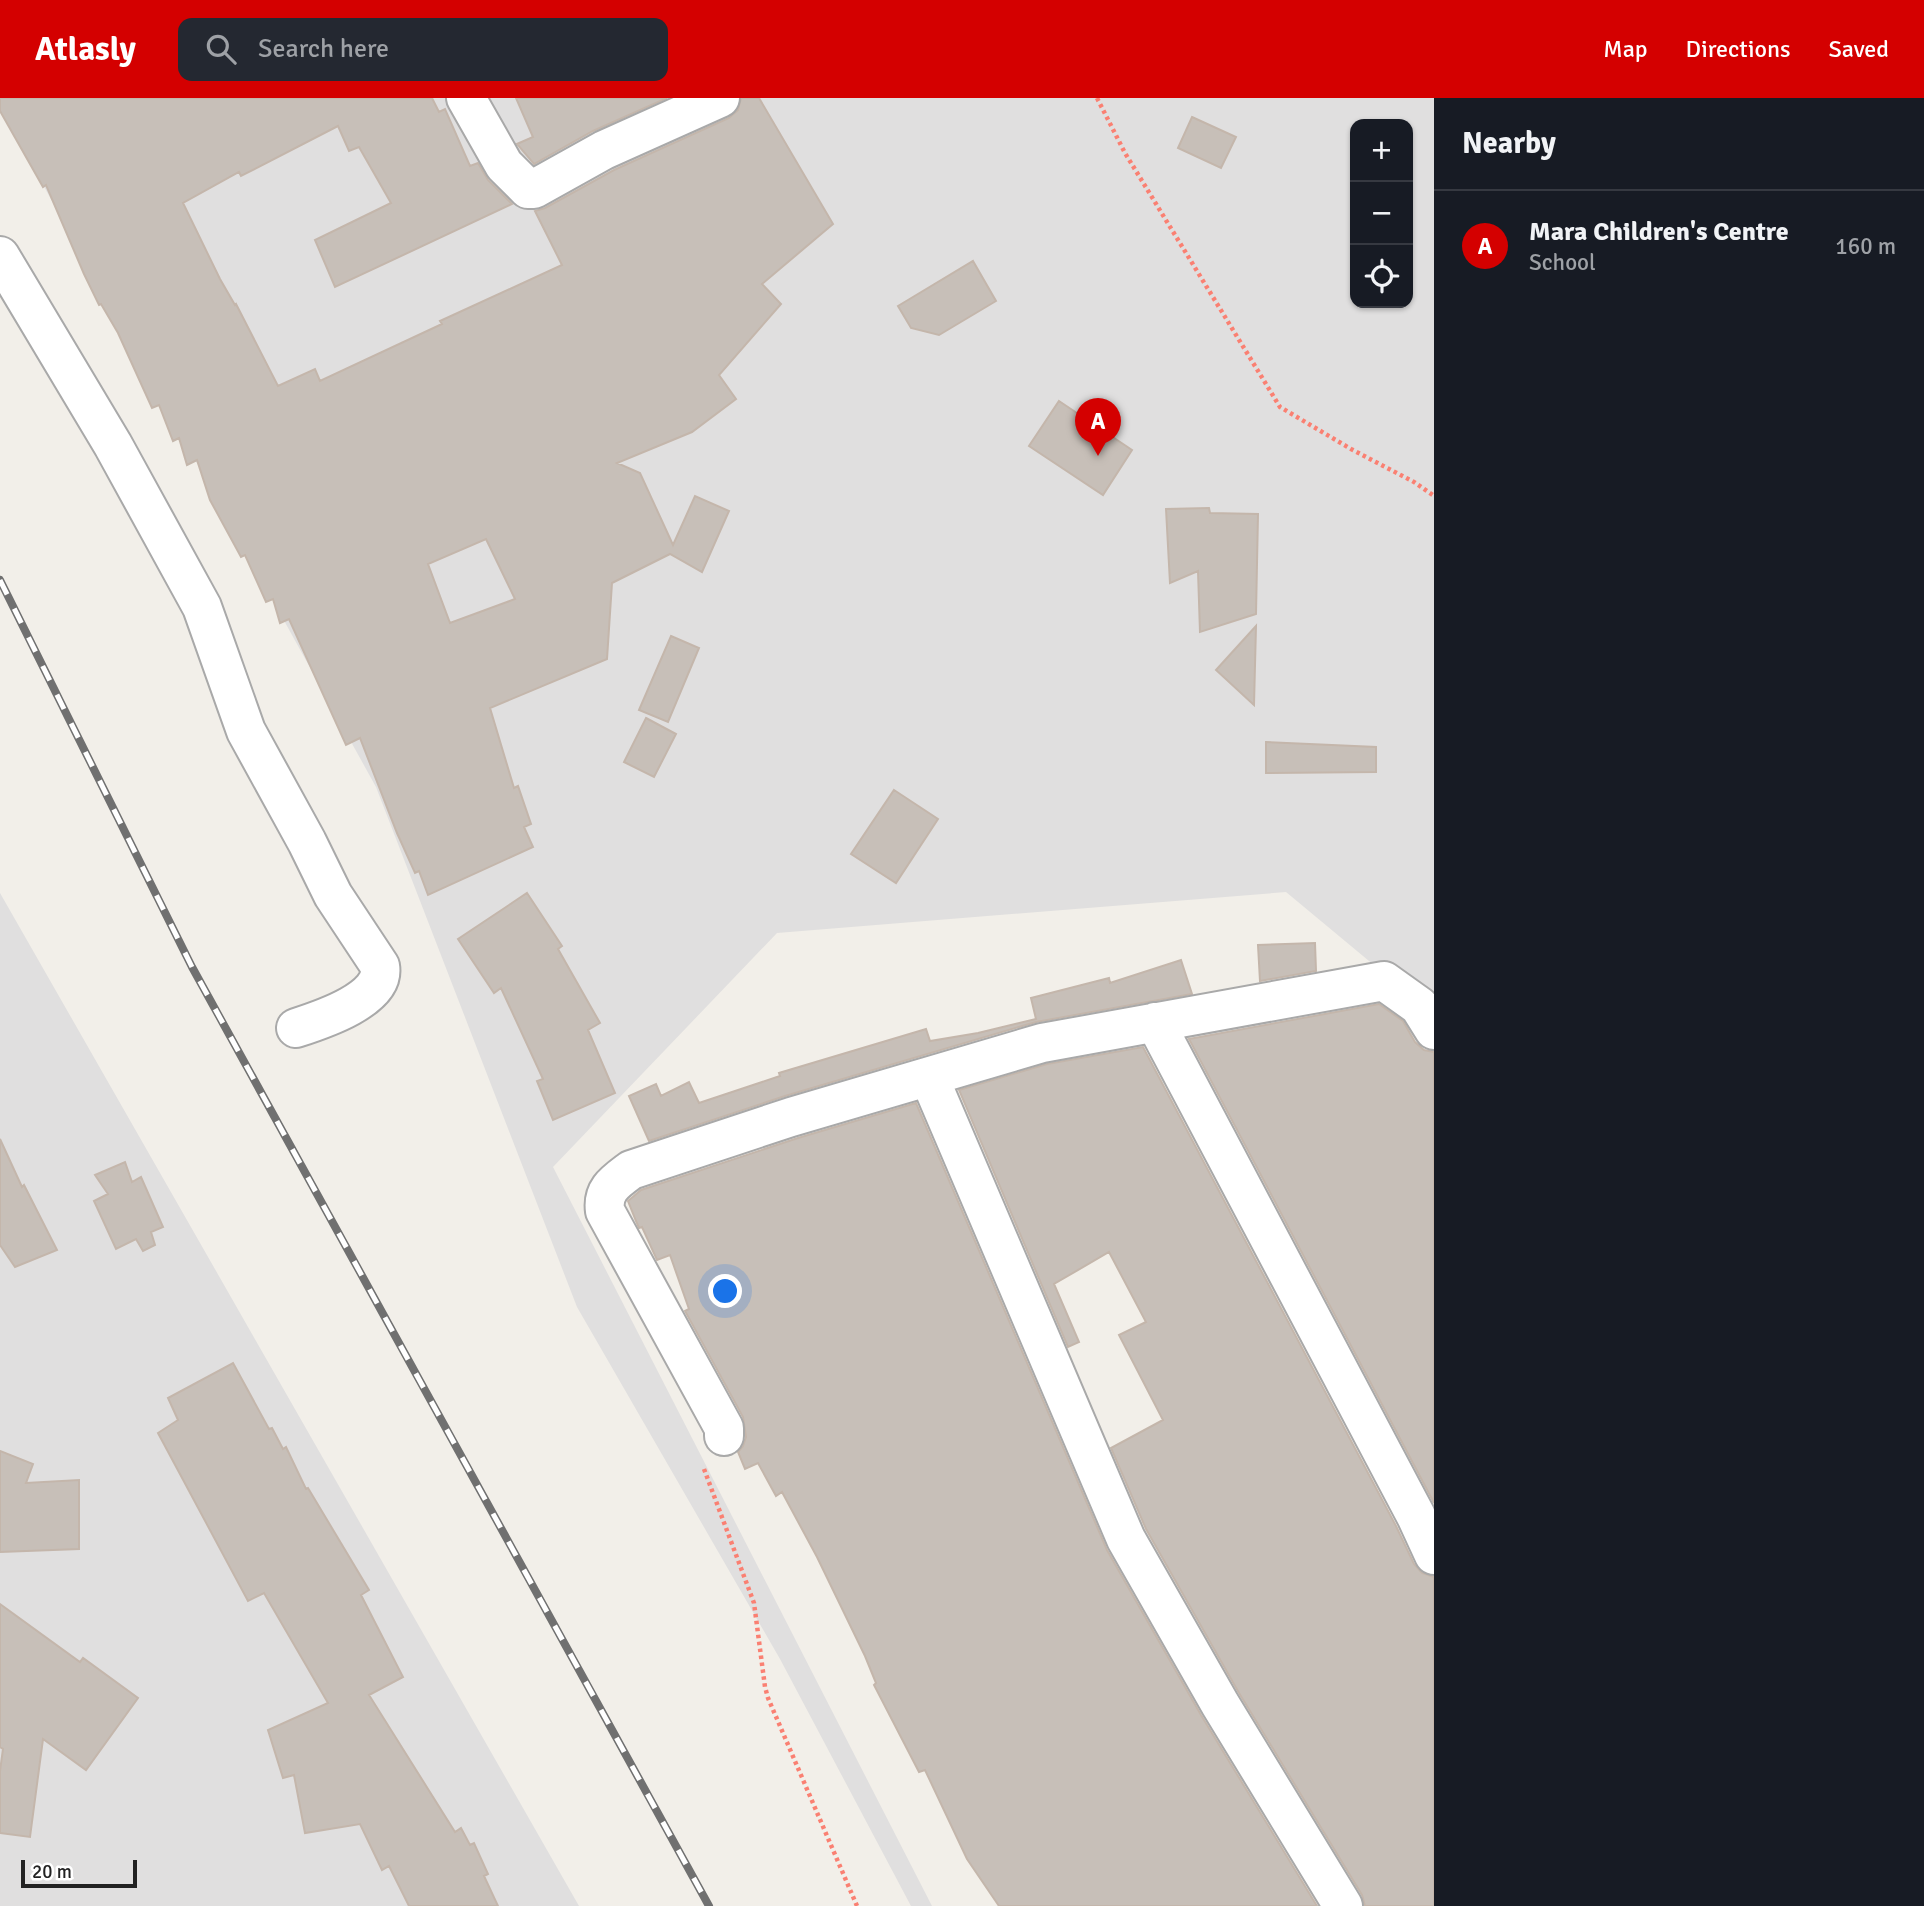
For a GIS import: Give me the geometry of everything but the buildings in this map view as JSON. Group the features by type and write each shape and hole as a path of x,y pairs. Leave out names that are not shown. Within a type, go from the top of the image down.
{"street":[{"path":"466,98 504,165 528,189 534,189 604,150 720,98"},
{"path":"0,256 113,445 202,607 246,731 333,895 380,966 382,973 378,984 360,1000 320,1020 296,1028"},
{"path":"724,1436 724,1428 605,1211 603,1201 606,1193 631,1170 791,1117 1042,1043 1384,981 1419,1006 1434,1030"},
{"path":"1155,1022 1416,1516 1434,1555"},
{"path":"929,1077 1126,1539 1220,1704 1343,1906"}],"path":[{"path":"1097,98 1139,176 1280,407 1351,449 1415,482 1434,496"},
{"path":"724,1436 707,1457 704,1470 754,1603 765,1687 856,1906"}],"shaded area":[{"path":"0,98 1434,98 1434,1015 1286,892 777,933 553,1167 932,1906 911,1906 780,1659 577,1307 376,787 0,107"},
{"path":"0,893 579,1906 0,1906"}],"railway":[{"path":"0,580 192,967 709,1906"}],"place":[{"name":"Mara Children's Centre","path":"1098,456"}]}
